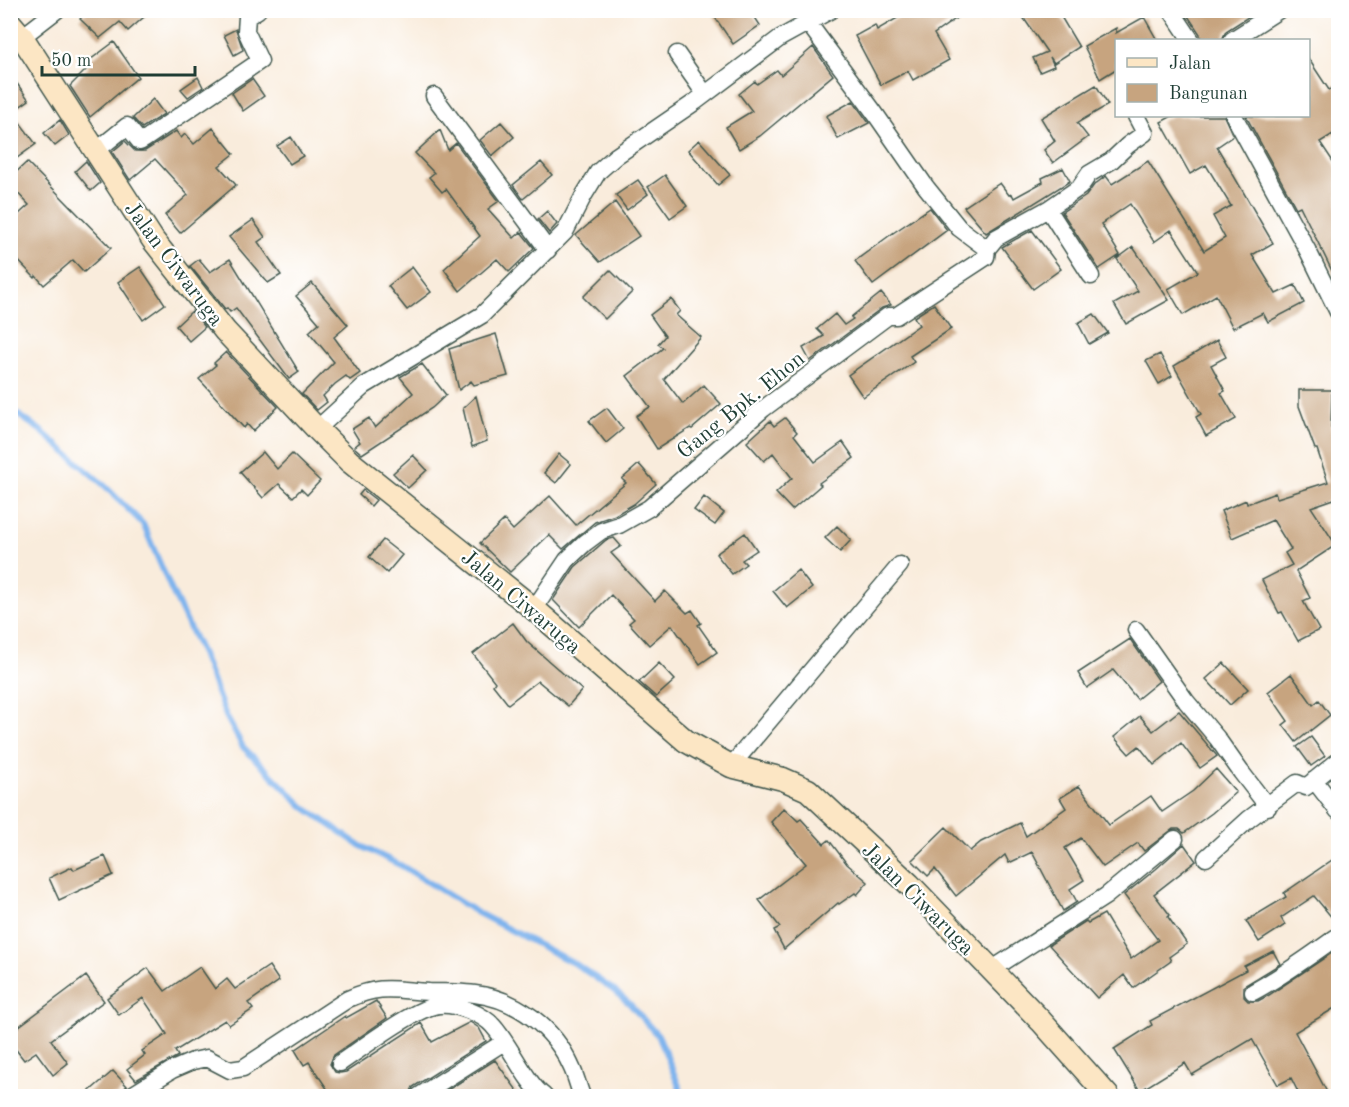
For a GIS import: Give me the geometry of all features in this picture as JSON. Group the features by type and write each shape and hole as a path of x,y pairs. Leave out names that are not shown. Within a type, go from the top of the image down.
{"street":[{"path":"16,30 57,10"},
{"path":"96,151 127,126 140,142 261,61 246,31 247,17 258,10"},
{"path":"316,429 364,386 482,315 565,232 598,172 616,156 780,38 831,10"},
{"path":"1171,10 1190,39"},
{"path":"1234,39 1279,10"},
{"path":"809,24 926,187 959,228 987,249"},
{"name":"Jalan Ciwaruga","path":"16,30 153,240 225,331 316,429 349,460 534,609 686,741 730,766 783,778 808,790 909,884 1041,1021 1108,1096"},
{"path":"677,54 705,94"},
{"path":"434,96 548,249"},
{"name":"Gang Bpk. Ehon","path":"534,609 567,560 585,543 601,531 619,525 649,508 763,410 888,316 897,316 971,268 986,257 987,249 996,238 1048,209 1080,187 1089,174 1112,161 1128,145 1145,133 1137,117"},
{"path":"1235,117 1304,243 1338,312"},
{"path":"1048,209 1091,276"},
{"path":"730,766 900,565"},
{"path":"1136,630 1186,701 1217,738 1268,807"},
{"path":"1206,858 1249,819 1297,783 1306,787 1338,761"},
{"path":"1314,780 1338,811"},
{"path":"991,970 1032,946 1106,896 1175,839"},
{"path":"1253,992 1283,976 1338,936"},
{"path":"133,1096 172,1070 193,1060 207,1058 230,1070 243,1068 348,999 366,991 389,987 477,994 500,1000 524,1011 553,1038 571,1065 582,1096"},
{"path":"340,1063 417,1012 439,1005 461,1008 478,1014 493,1025 544,1096"},
{"path":"419,1096 504,1042"}],"building":[{"path":"88,10 152,10 128,31 120,22 100,38 80,19"},
{"path":"710,10 750,10 760,25 733,44"},
{"path":"911,10 968,10 934,34 949,60 913,80 908,71 881,85 855,36 875,25 877,30"},
{"path":"1018,10 1057,10 1079,47 1054,63 1050,57 1054,66 1040,72 1033,58 1047,52"},
{"path":"1184,10 1259,10 1226,31 1222,39 1201,39"},
{"path":"1144,17 1156,39 1115,39 1115,70 1100,79 1084,46 1116,28 1116,33"},
{"path":"236,29 243,50 234,55 224,35"},
{"path":"114,42 138,77 90,117 70,86 89,67 86,63"},
{"path":"813,47 833,75 760,136 739,149 726,127 752,111 739,94 755,81 757,84 777,70 781,75"},
{"path":"1310,61 1329,90 1338,84 1338,131 1320,142 1338,169 1338,283 1300,206 1296,208 1247,117 1310,117"},
{"path":"10,74 29,100 12,112 36,144 17,158 10,149"},
{"path":"198,77 203,87 188,97 181,89"},
{"path":"252,79 264,96 243,111 232,93"},
{"path":"1096,85 1108,105 1077,123 1088,137 1053,163 1044,150 1055,141 1041,118"},
{"path":"153,99 164,114 142,128 133,118"},
{"path":"853,101 869,123 838,139 826,116"},
{"path":"1170,117 1224,117 1233,136 1217,147 1273,243 1252,255 1276,294 1295,285 1304,303 1268,322 1263,313 1233,328 1216,295 1183,315 1168,289 1198,272 1171,230 1154,242 1130,204 1101,224 1120,255 1099,269 1062,212 1086,196 1094,185 1106,176 1112,184 1148,161 1204,251 1225,238 1213,216 1231,206 1206,165 1190,174 1161,122"},
{"path":"60,120 69,135 55,146 44,133"},
{"path":"501,122 514,137 492,156 480,140"},
{"path":"213,128 234,154 219,166 236,185 180,233 165,215 188,195 155,159 130,180 112,152 125,141 135,151 145,151 176,131 181,138 185,134 194,144"},
{"path":"440,130 448,150 456,143 499,201 488,209 514,238 521,232 534,248 509,272 497,259 460,291 444,269 480,236 446,189 442,192 429,177 434,173 415,153"},
{"path":"291,137 303,156 290,164 277,146"},
{"path":"699,140 730,175 718,185 688,150"},
{"path":"86,161 100,183 91,191 75,171"},
{"path":"27,162 111,248 84,272 73,260 44,285 10,252 10,222 29,205 10,185 10,178"},
{"path":"541,162 552,175 523,199 513,185"},
{"path":"1063,168 1070,181 986,233 964,207 1000,183 1014,198 1043,182 1042,178"},
{"path":"665,175 687,206 670,218 648,187"},
{"path":"638,180 648,194 627,210 616,195"},
{"path":"615,202 639,236 600,262 576,235"},
{"path":"930,208 947,230 873,285 855,261"},
{"path":"547,211 557,224 549,233 538,219"},
{"path":"253,220 265,237 258,242 281,275 268,283 229,237"},
{"path":"1032,230 1061,269 1033,289 1002,247"},
{"path":"1133,247 1169,300 1126,324 1114,304 1138,291 1117,259"},
{"path":"199,259 210,272 230,259 299,372 289,379 236,308 230,312 227,308 225,309 190,266"},
{"path":"140,267 165,304 143,320 118,282"},
{"path":"412,267 431,292 407,310 388,286"},
{"path":"610,270 632,292 605,319 583,297"},
{"path":"312,283 348,325 334,337 360,373 350,380 346,376 335,384 323,396 327,402 317,410 302,394 334,362 309,332 319,323 296,296"},
{"path":"881,293 891,305 882,308 810,361 803,348 824,336 817,329 835,314 844,325"},
{"path":"671,299 680,311 676,315 701,337 664,379 683,404 704,385 721,404 692,429 690,428 657,449 636,416 650,407 627,376 663,348 658,344 665,336 650,315"},
{"path":"934,304 951,329 910,356 914,362 863,397 848,375 919,325 914,317"},
{"path":"192,311 205,327 189,341 176,326"},
{"path":"1094,314 1108,333 1089,344 1078,323"},
{"path":"496,334 508,376 474,385 471,381 459,390 449,349"},
{"path":"1217,340 1226,357 1211,365 1225,391 1221,393 1236,419 1206,436 1196,417 1201,414 1174,366"},
{"path":"226,352 278,407 253,431 247,424 244,428 199,379 216,365 214,363"},
{"path":"1160,354 1172,376 1159,384 1146,361"},
{"path":"422,364 446,395 432,408 362,454 354,447 360,442 352,429 369,418 375,428 413,393 400,377"},
{"path":"1299,390 1332,390 1331,427 1338,446 1338,503 1336,504 1334,499 1311,507 1336,545 1296,571 1310,598 1303,601 1319,630 1298,641 1282,612 1279,613 1262,580 1292,565 1285,553 1291,549 1273,520 1232,538 1221,511 1246,500 1247,504 1275,493 1277,498 1328,482 1299,406"},
{"path":"476,396 487,441 472,447 463,408"},
{"path":"607,408 623,429 606,443 589,421"},
{"path":"785,418 797,432 794,435 815,462 843,442 854,458 819,483 821,485 792,510 776,493 792,478 773,453 764,461 747,442 770,421 774,426"},
{"path":"263,452 277,469 292,454 320,481 307,495 301,489 293,497 279,484 263,498 240,472"},
{"path":"559,454 571,464 556,483 544,473"},
{"path":"413,455 427,470 408,488 393,473"},
{"path":"639,464 656,484 634,504 615,515 595,522 563,549 549,535 510,572 480,543 504,520 513,530 550,496 576,525 626,483 622,479"},
{"path":"363,490 376,500 371,506 359,495"},
{"path":"704,497 724,513 715,525 694,510"},
{"path":"837,526 851,540 840,552 825,538"},
{"path":"745,533 757,550 742,560 746,564 732,574 716,554"},
{"path":"614,538 621,546 611,553 655,601 665,591 687,613 692,610 701,623 698,625 717,652 700,664 672,625 649,645 629,623 634,619 611,595 579,627 553,600 575,567 606,540"},
{"path":"383,540 402,555 387,573 369,557"},
{"path":"798,570 812,588 787,608 773,591"},
{"path":"513,623 527,642 582,690 568,706 538,681 508,704 493,685 495,682 473,654"},
{"path":"1130,639 1159,681 1137,699 1113,670 1087,688 1078,673"},
{"path":"659,663 675,680 656,697 639,682"},
{"path":"1224,663 1248,689 1230,705 1206,679"},
{"path":"1291,674 1313,705 1319,700 1330,715 1296,742 1283,725 1288,721 1268,692"},
{"path":"1179,711 1217,756 1200,768 1181,743 1154,765 1139,746 1129,754 1114,737 1140,716 1153,731"},
{"path":"1311,737 1325,756 1311,766 1297,747"},
{"path":"1216,769 1236,792 1184,833 1179,829 1173,829 1144,851 1138,843 1103,867 1081,838 1065,848 1084,880 1070,889 1077,902 1063,911 1032,852 1009,863 1005,855 956,896 935,869 928,876 912,860 946,827 970,851 981,842 1020,823 1026,836 1066,808 1060,798 1079,786 1109,825 1151,796 1162,812 1193,791"},
{"path":"784,808 798,821 801,819 824,844 829,840 847,864 868,882 857,895 855,893 838,903 784,949 774,930 780,927 759,900 806,864 771,822"},
{"path":"1184,844 1196,861 1154,894 1187,944 1169,957 1171,961 1133,988 1124,975 1097,998 1049,945 1086,921 1088,923 1104,914 1131,959 1158,940 1124,895"},
{"path":"105,856 113,875 59,900 49,878 72,867 74,870"},
{"path":"1338,856 1338,925 1314,896 1281,918 1285,925 1259,942 1246,921 1286,897 1284,893"},
{"path":"1338,949 1338,1006 1295,1032 1329,1096 1300,1096 1291,1078 1278,1085 1252,1039 1192,1075 1185,1063 1140,1091 1114,1049 1152,1025 1150,1021 1246,970 1244,966 1273,951 1280,964 1244,986 1244,997 1248,1001 1258,1001 1269,995"},
{"path":"269,966 279,981 248,1003 253,1009 229,1025 225,1020 175,1051 178,1056 136,1080 127,1069 145,1055 142,1051 167,1034 143,998 119,1015 107,998 148,968 165,991 200,967 215,989 227,979 235,989"},
{"path":"86,976 104,1001 51,1040 68,1063 53,1075 36,1052 24,1060 10,1042 10,1033"},
{"path":"376,1001 387,1018 334,1055 330,1064 335,1072 346,1072 421,1023 432,1042 470,1022 479,1028 486,1041 413,1087 409,1096 332,1096 309,1062 304,1065 295,1050 345,1016 346,1018"},
{"path":"495,1060 521,1096 438,1096"},
{"path":"113,1071 127,1086 116,1096 84,1096"}],"waterway":[{"path":"10,409 40,430 105,486 143,524 202,654 226,716 243,747 304,807 359,845 402,866 476,912 577,965 612,989 629,1003 659,1037 683,1096"}]}
